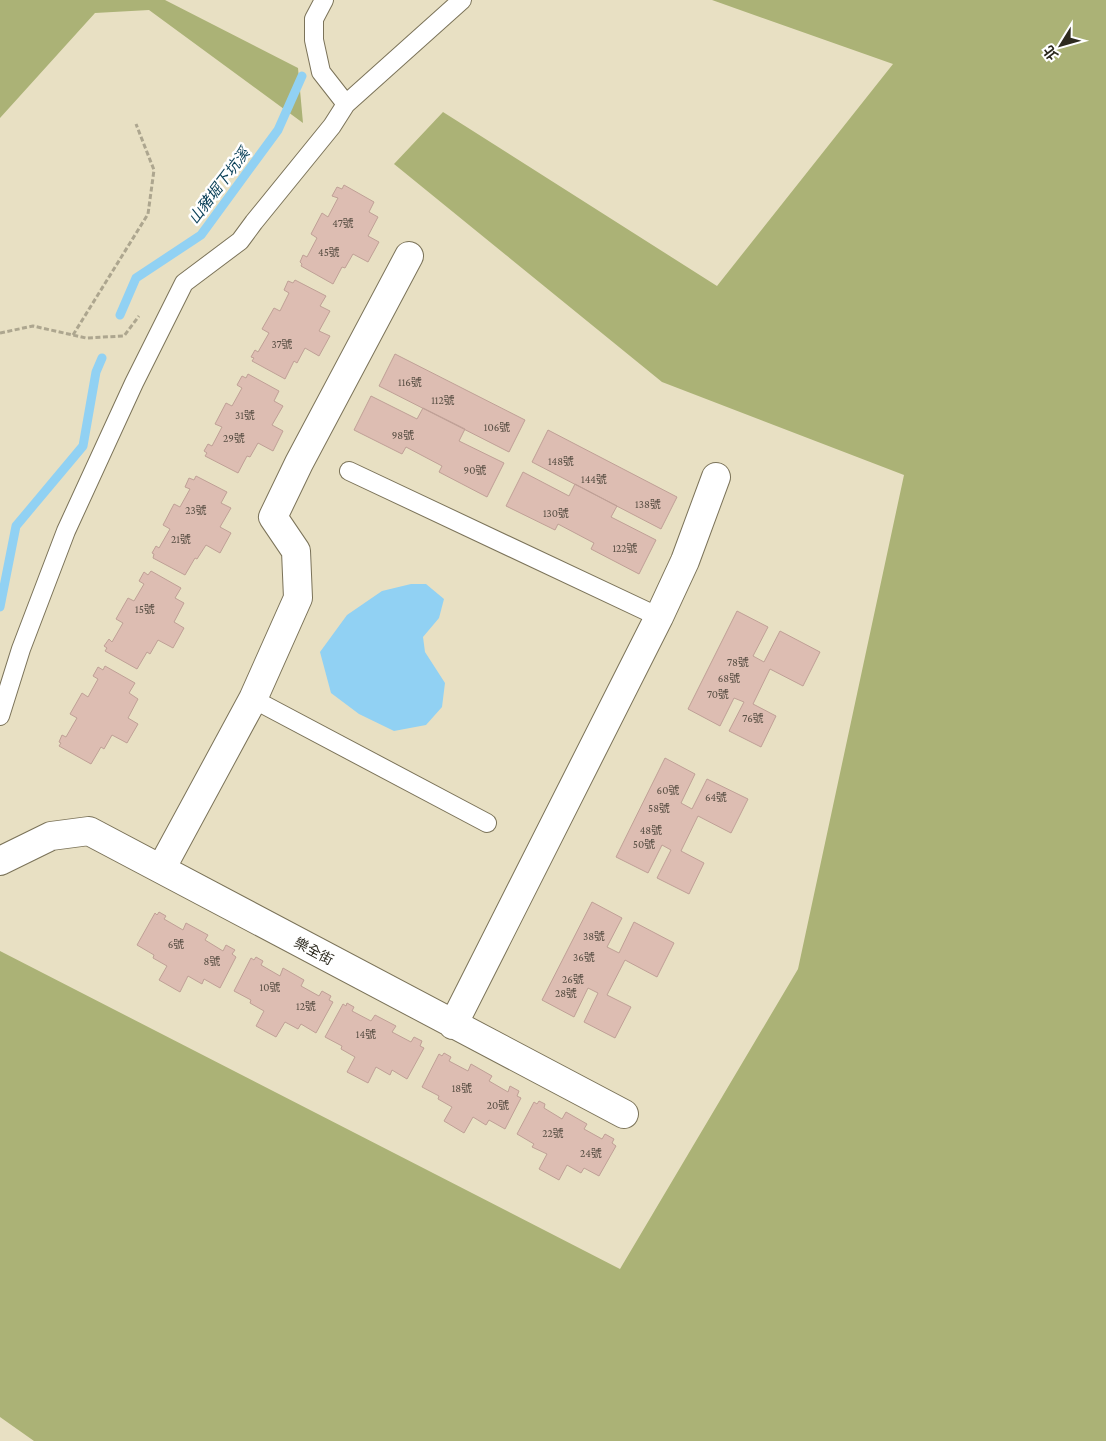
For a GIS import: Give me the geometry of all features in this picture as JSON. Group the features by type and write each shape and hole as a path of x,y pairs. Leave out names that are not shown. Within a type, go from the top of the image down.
{"street":[{"path":"161,869 253,699 298,598 296,550 273,516 409,256"},
{"path":"453,1025 659,617 685,561 716,477"},
{"name":"樂全街","path":"0,861 51,836 89,831 624,1114"}],"lane":[{"path":"324,0 314,19 314,40 322,72 346,104"},
{"path":"0,716 21,649 66,531 134,383 184,284 240,241 332,126 346,104 462,0"},
{"path":"349,471 659,617"},
{"path":"253,699 487,823"}],"path":[{"path":"72,335 148,214 154,170 136,124"},
{"path":"0,333 33,326 86,338 124,336 144,310"}],"green space":[{"path":"0,0 165,0 298,68 303,123 149,10 95,13 0,118"},
{"path":"712,0 1106,0 1106,1441 34,1441 0,1417 0,951 620,1269 798,969 904,475 662,382 394,164 443,112 717,286 893,64"}],"water":[{"path":"411,584 426,584 444,599 439,618 423,637 425,652 445,683 442,707 426,725 394,731 359,714 331,693 320,652 347,615 382,591"}],"building":[{"path":"344,185 374,202 369,212 378,217 368,236 379,242 368,262 353,254 345,268 342,267 333,284 301,266 300,262 303,255 307,257 317,238 311,234 322,213 328,217 338,198 332,196 337,187 342,189"},
{"path":"295,280 326,296 320,306 330,311 319,331 330,336 319,356 305,348 297,363 294,361 285,379 252,361 254,358 251,357 255,350 258,352 269,333 262,329 274,308 280,311 289,293 284,290 288,281 293,283"},
{"path":"395,354 525,420 509,452 379,386"},
{"path":"248,374 279,391 274,401 283,406 272,425 283,431 273,451 258,443 250,457 247,456 238,473 205,456 207,453 204,451 208,444 212,446 222,427 215,424 226,403 232,406 242,388 237,385 242,376 246,378"},
{"path":"371,396 417,419 423,408 465,429 459,441 504,463 487,497 439,472 442,466 406,447 402,454 354,430"},
{"path":"548,430 677,497 661,529 532,462"},
{"path":"523,472 569,496 575,484 617,506 611,517 656,540 639,574 591,549 594,543 558,524 555,530 506,506"},
{"path":"196,476 227,492 221,503 231,508 220,527 231,533 220,553 206,545 197,559 195,558 185,575 153,558 154,554 152,553 156,546 159,548 170,529 163,525 174,504 180,507 190,489 185,487 189,478 194,480"},
{"path":"151,571 181,588 175,598 184,603 174,622 184,628 173,648 158,640 150,654 147,652 137,669 105,651 107,648 104,646 109,639 112,642 123,623 116,619 128,598 134,601 144,584 139,581 144,572 148,575"},
{"path":"737,611 768,627 753,656 764,662 780,631 820,652 803,686 770,669 753,704 776,716 761,747 729,731 744,702 734,698 720,726 688,709"},
{"path":"105,666 135,683 129,693 138,699 128,718 138,724 127,743 112,735 104,749 101,747 91,764 59,746 61,743 59,742 62,735 66,737 77,718 70,714 82,693 88,697 98,679 93,676 98,667 103,670"},
{"path":"665,758 695,774 681,803 692,809 707,779 748,799 731,833 698,816 681,851 704,863 689,894 657,878 671,850 662,845 648,873 616,857"},
{"path":"592,902 622,918 607,947 619,953 634,922 674,943 657,977 625,960 607,995 631,1007 615,1038 584,1022 598,993 588,988 574,1017 542,1000"},
{"path":"159,912 166,916 164,919 183,930 186,923 208,935 205,940 223,951 226,945 235,950 232,954 236,957 220,988 204,979 202,984 188,976 180,992 159,980 167,966 153,958 154,955 137,945 155,913 157,915"},
{"path":"256,957 263,961 261,965 280,976 283,968 304,980 301,986 319,996 322,991 331,996 329,1000 333,1002 316,1033 301,1024 298,1029 285,1022 276,1037 256,1026 264,1011 250,1003 251,1000 234,991 251,958 254,960"},
{"path":"347,1003 354,1007 352,1011 371,1021 375,1015 396,1026 392,1032 411,1042 414,1037 422,1041 420,1046 424,1048 407,1079 392,1070 390,1075 376,1067 368,1083 347,1072 355,1057 341,1049 342,1046 325,1037 343,1004 346,1006"},
{"path":"444,1053 451,1057 449,1061 468,1071 471,1064 492,1076 489,1081 508,1092 510,1086 519,1091 517,1096 521,1098 505,1129 489,1120 486,1125 473,1117 464,1133 444,1121 452,1107 438,1099 439,1096 422,1087 439,1054 442,1056"},
{"path":"539,1101 545,1104 544,1108 562,1119 566,1112 587,1124 584,1129 602,1139 605,1134 614,1139 612,1143 616,1146 599,1176 584,1168 581,1173 567,1165 559,1180 539,1169 547,1154 532,1147 534,1144 517,1134 534,1102 537,1104"}],"waterway":[{"name":"山豬堀下坑溪","path":"120,315 136,278 201,235 278,130 302,76"},
{"name":"山豬堀下坑溪","path":"0,607 16,526 83,446 96,372 102,358"}]}
